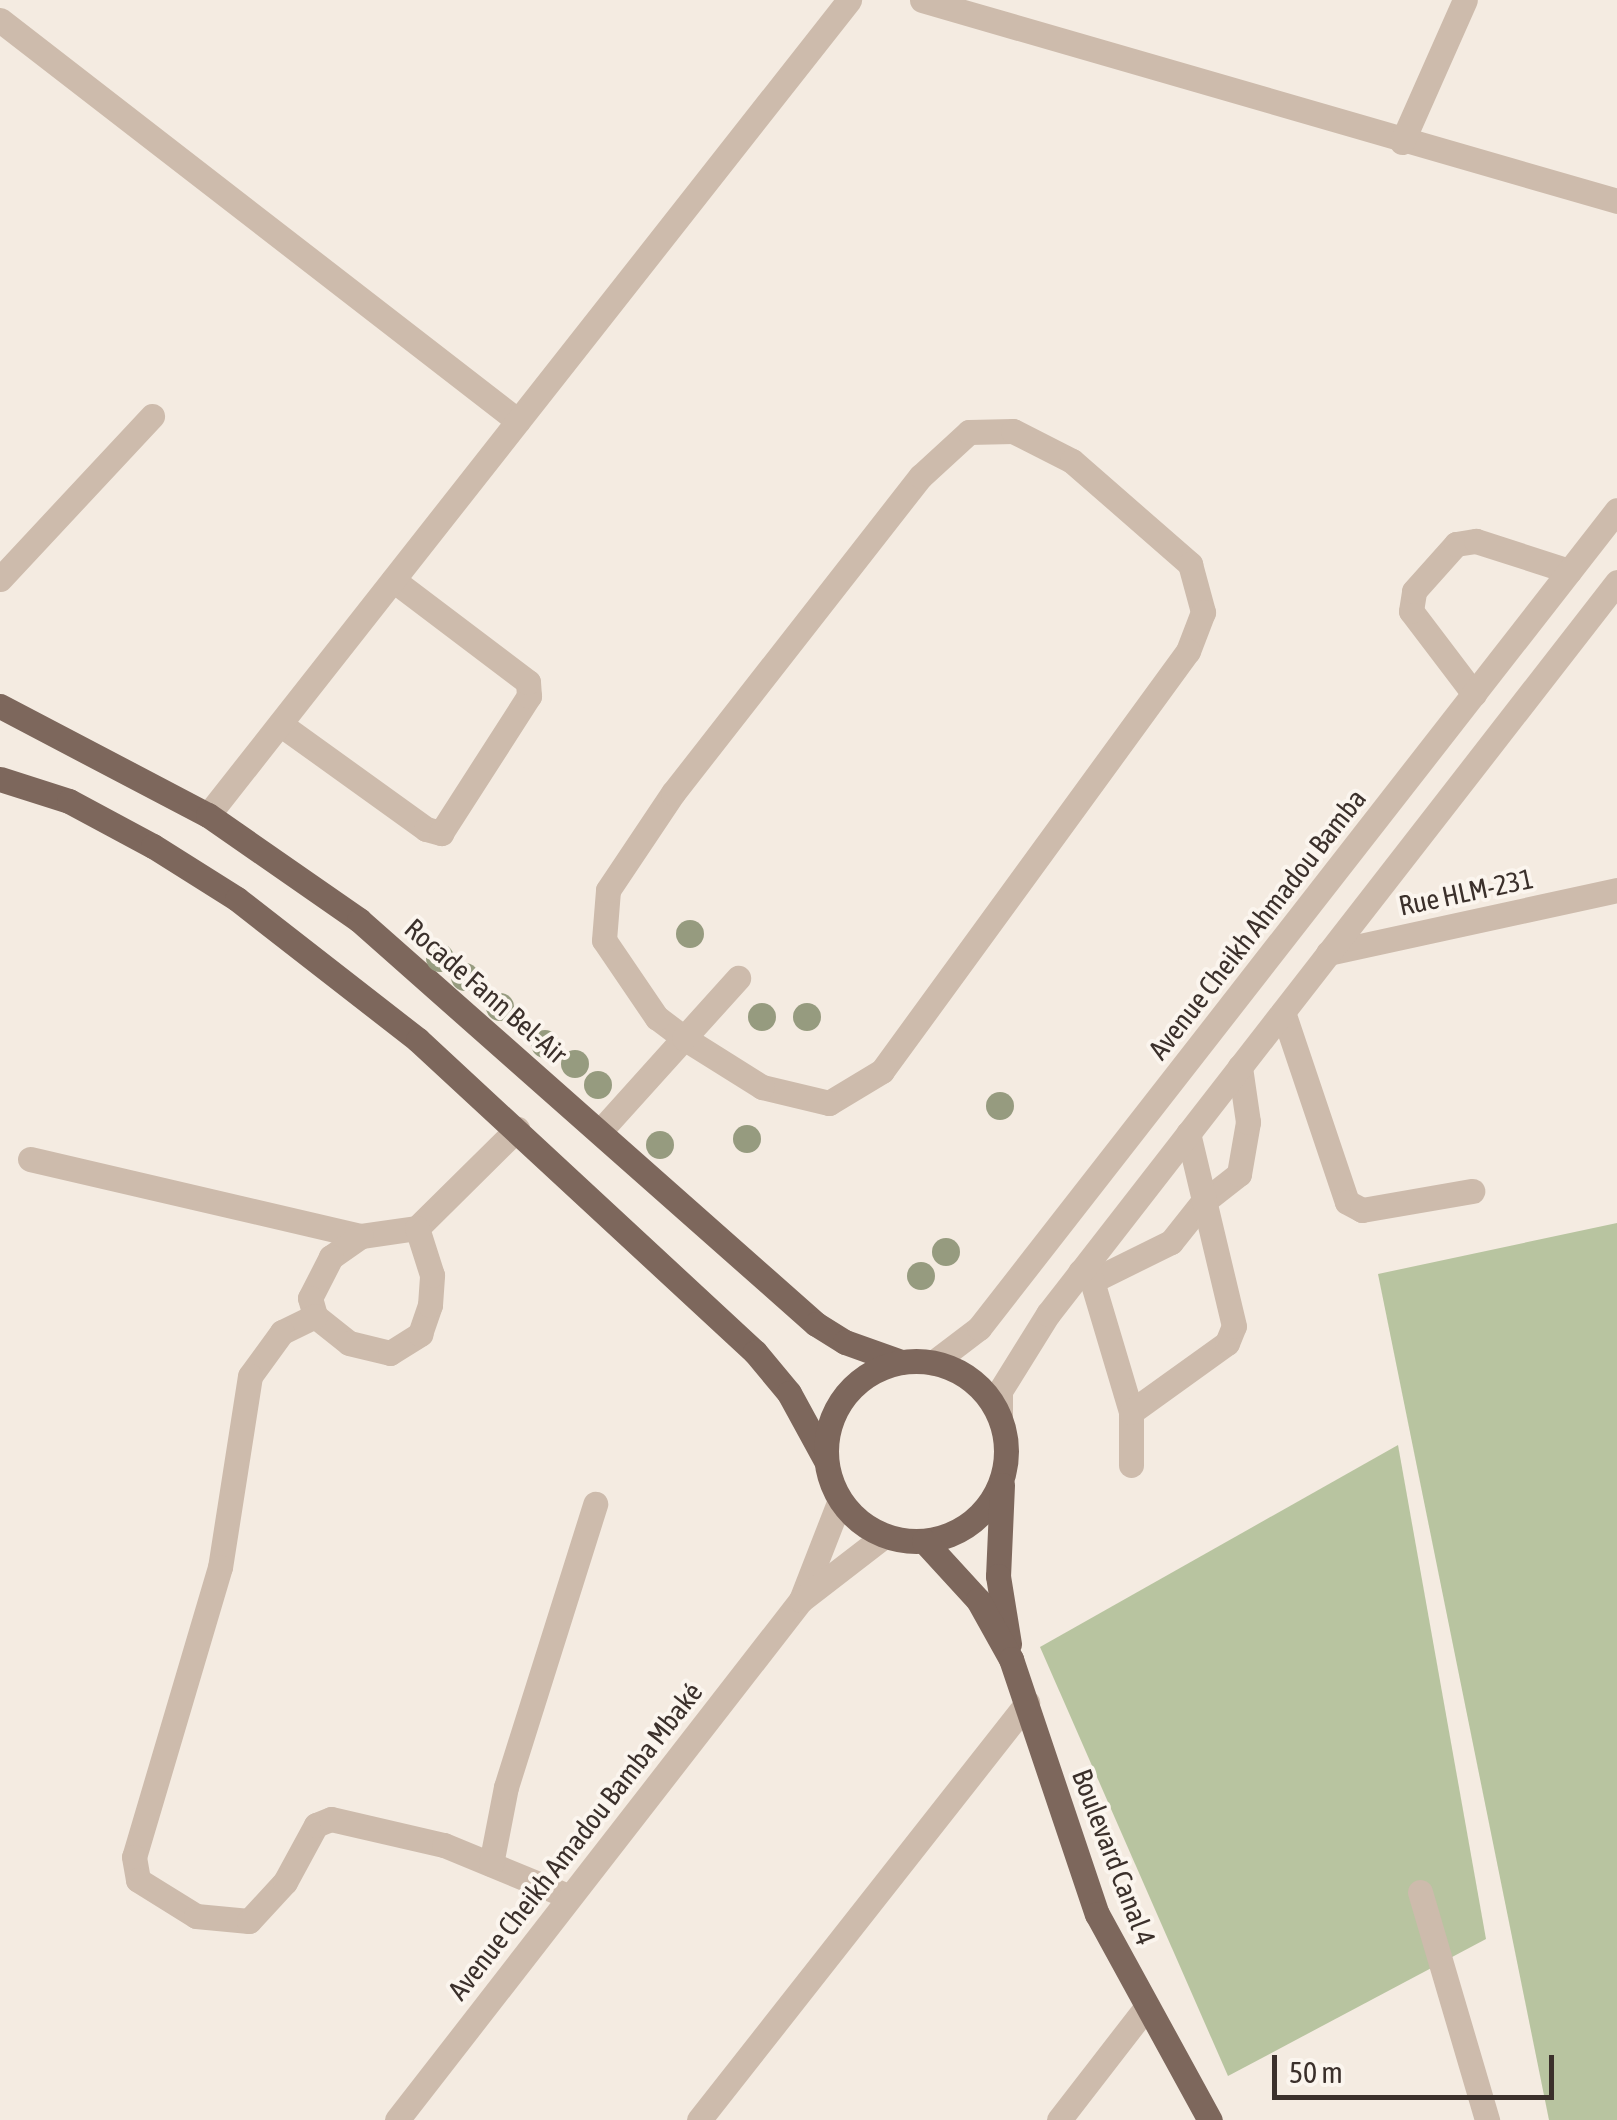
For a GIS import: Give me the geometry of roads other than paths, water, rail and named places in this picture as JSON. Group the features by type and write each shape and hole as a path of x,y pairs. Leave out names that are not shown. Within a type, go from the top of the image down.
{"main road":[{"name":"Rocade Fann Bel-Air","path":"0,706 208,815 358,920 602,1129 816,1324 845,1342 902,1362"},
{"path":"0,779 68,801 237,899 418,1040 755,1352 789,1393 826,1461 840,1500 884,1536 924,1541 973,1522 1002,1478"},
{"path":"826,1461 836,1408 875,1370 902,1362 933,1364 971,1380 1000,1418 1006,1448 998,1576 1011,1659"},
{"path":"924,1541 978,1600 1011,1659"},
{"name":"Boulevard Canal 4","path":"1011,1659 1097,1914 1144,2010 1210,2120"}],"street":[{"path":"208,815 848,0"},
{"path":"922,0 1402,142 1617,201"},
{"path":"1402,142 1465,0"},
{"path":"0,20 518,421"},
{"path":"0,578 152,416"},
{"path":"1012,431 1072,461 1190,564 1203,612 1188,652 882,1071 829,1103 762,1087 684,1038 657,1018 604,940 608,890 685,778 922,476 957,443 969,432 1012,431"},
{"name":"Avenue Cheikh Ahmadou Bamba","path":"933,1364 979,1328 1617,510"},
{"path":"1474,694 1411,611 1414,592 1456,544 1476,541 1569,571"},
{"path":"280,724 426,830 441,833 529,696 528,682 393,580"},
{"path":"1000,1418 1000,1391 1014,1363 1086,1276 1188,1133 1617,582"},
{"name":"Rue HLM-231","path":"1328,954 1617,890"},
{"path":"602,1129 738,978"},
{"path":"1283,1012 1347,1202 1362,1210 1472,1190"},
{"path":"1086,1276 1171,1242 1202,1203 1239,1174 1248,1122 1240,1067"},
{"path":"30,1159 361,1236 418,1228 517,1129"},
{"path":"1131,1412 1232,1333 1188,1133"},
{"path":"361,1236 314,1281 315,1316 349,1343 390,1353 420,1334 432,1275 418,1228"},
{"path":"1086,1276 1131,1412 1131,1465"},
{"path":"315,1316 282,1332 250,1376 220,1566 134,1857 138,1880 196,1916 249,1920 285,1882 316,1825 331,1819 444,1845 570,1897"},
{"name":"Avenue Cheikh Amadou Bamba Mbaké","path":"801,1600 840,1500"},
{"path":"491,1864 506,1787 596,1504"},
{"name":"Avenue Cheikh Amadou Bamba Mbaké","path":"397,2120 801,1600 884,1536"},
{"path":"700,2120 1027,1704"},
{"path":"1420,1892 1487,2120"},
{"path":"1059,2120 1144,2010"}]}
